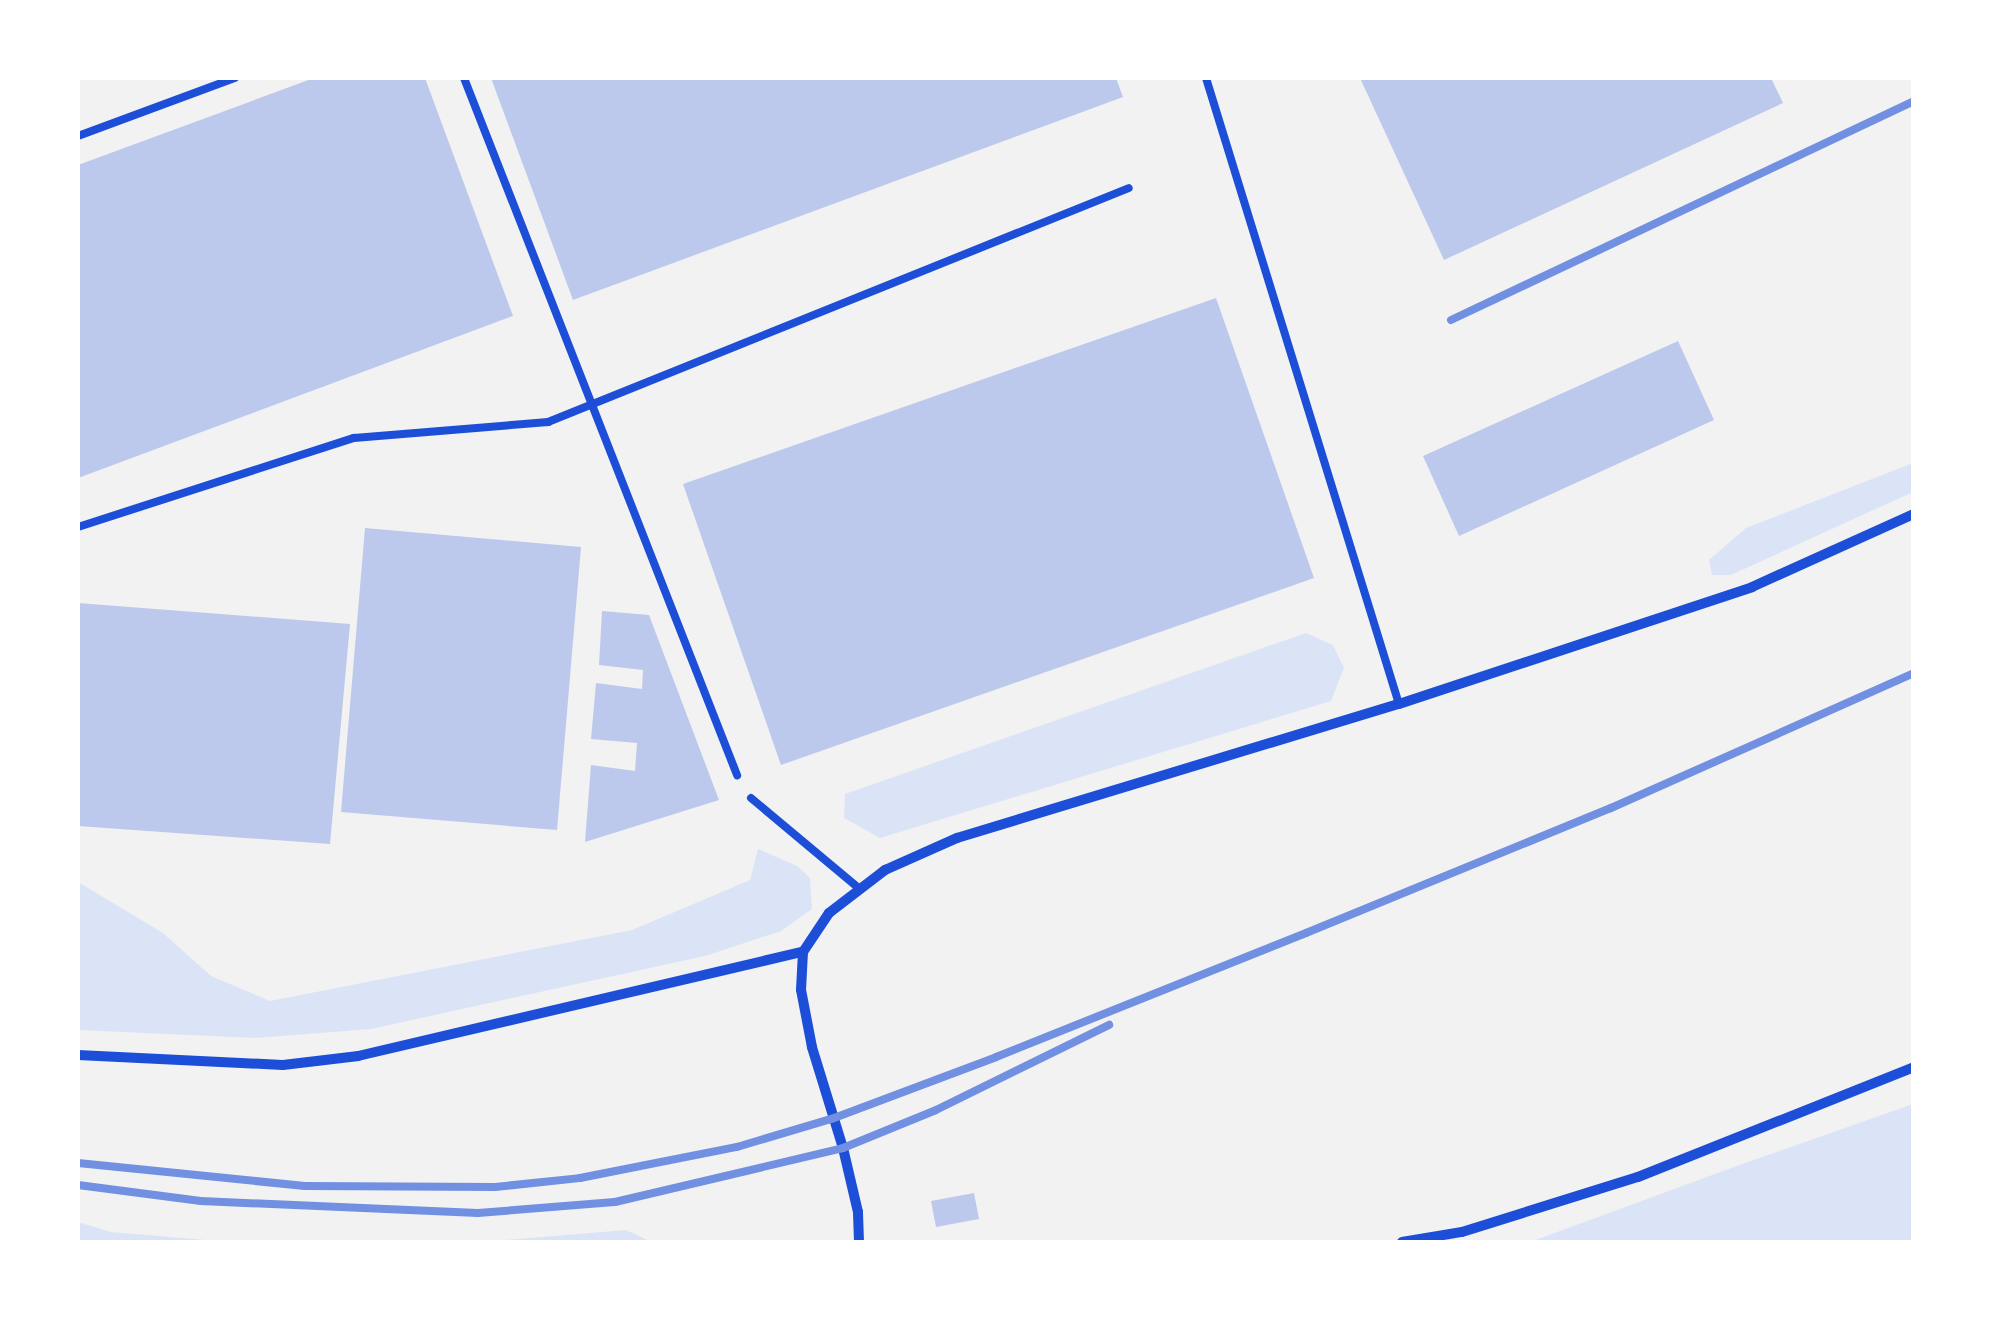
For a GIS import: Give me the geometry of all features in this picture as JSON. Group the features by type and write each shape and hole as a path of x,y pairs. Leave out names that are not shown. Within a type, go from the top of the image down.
{"street":[{"path":"859,1242 858,1212 844,1148 812,1048 802,990 803,952 829,913 885,870 958,838 1399,704 1752,586 1914,514"},
{"path":"78,1055 282,1064 358,1056 803,952"},
{"path":"1402,1242 1462,1232 1638,1177 1914,1067"}],"lane":[{"path":"78,136 236,78"},
{"path":"464,78 738,775"},
{"path":"1206,78 1399,704"},
{"path":"78,527 354,438 548,422 1130,188"},
{"path":"751,798 860,889"}],"shaded area":[{"path":"1913,463 1913,492 1731,575 1712,575 1709,560 1746,528"},
{"path":"1306,633 1333,645 1344,668 1331,701 880,838 844,818 845,794"},
{"path":"758,849 797,866 810,878 812,909 781,931 705,956 371,1029 256,1038 78,1030 78,882 163,933 211,976 270,1001 632,930 750,880"},
{"path":"1913,1104 1913,1242 1530,1242 1734,1167"},
{"path":"78,1222 111,1232 230,1242 93,1242 78,1240"},
{"path":"626,1230 652,1242 480,1242"}],"building":[{"path":"314,78 425,78 513,316 78,478 78,165"},
{"path":"491,78 1116,78 1123,97 573,300"},
{"path":"1360,78 1771,78 1783,103 1444,260"},
{"path":"1216,298 1314,578 781,765 683,484"},
{"path":"1678,341 1714,420 1459,536 1423,456"},
{"path":"365,528 581,547 557,830 341,812"},
{"path":"78,603 350,624 330,844 78,826"},
{"path":"602,611 649,615 719,800 585,842 591,765 635,771 637,743 591,739 596,683 642,689 643,670 599,665"},
{"path":"974,1193 979,1219 936,1227 931,1201"}],"railway":[{"path":"1451,320 1914,101"},
{"path":"78,1163 305,1186 495,1187 580,1178 737,1147 834,1118 1306,933 1611,808 1914,673"},
{"path":"78,1185 201,1201 478,1213 615,1202 843,1148 936,1110 1109,1025"}]}
